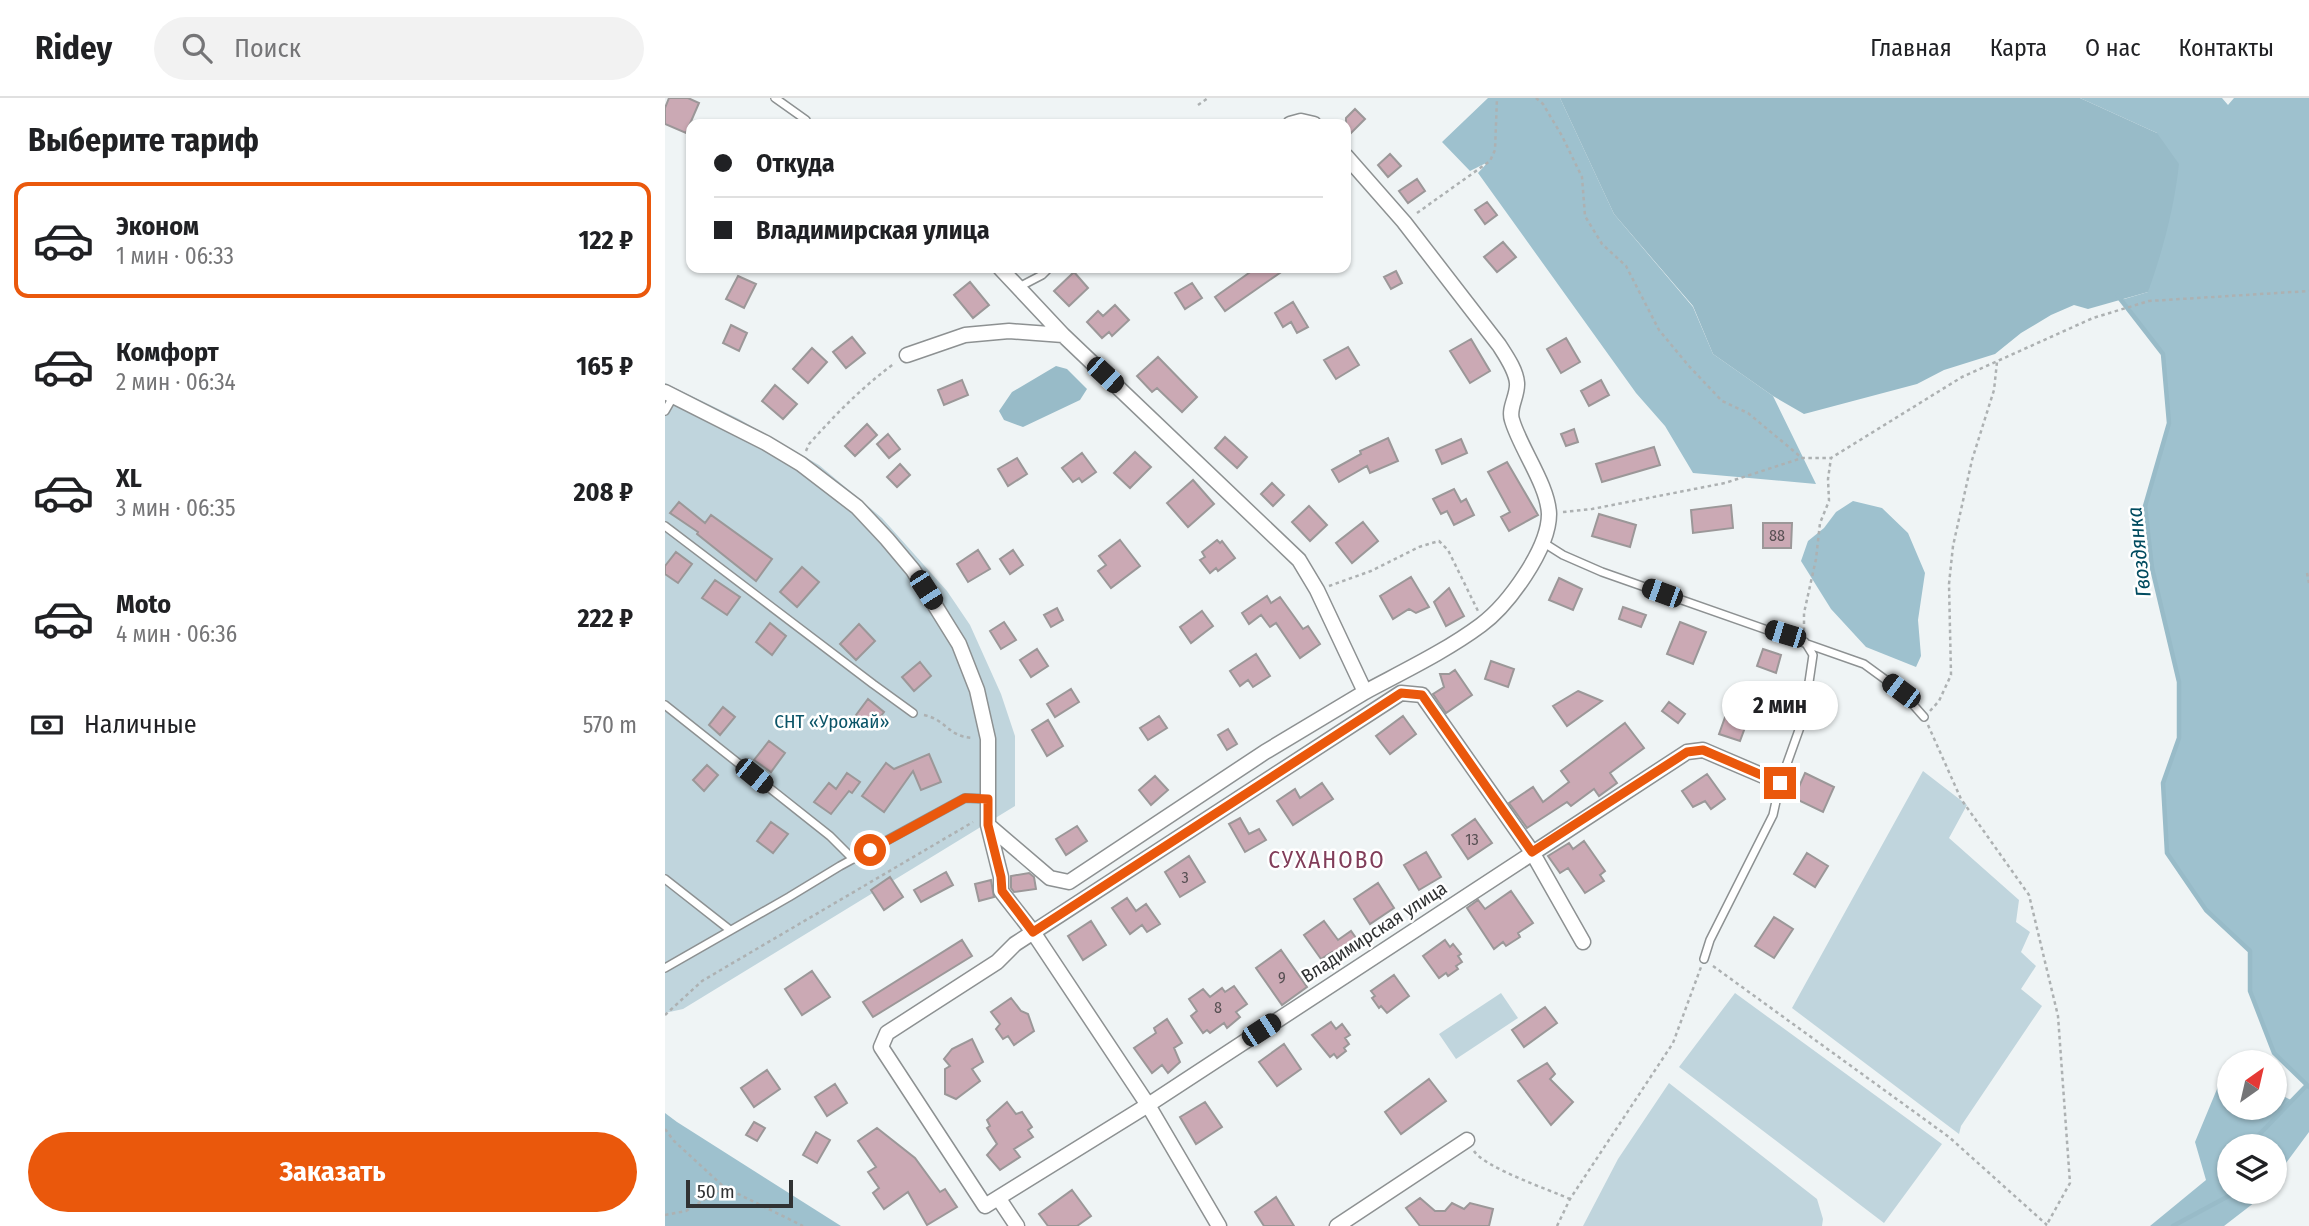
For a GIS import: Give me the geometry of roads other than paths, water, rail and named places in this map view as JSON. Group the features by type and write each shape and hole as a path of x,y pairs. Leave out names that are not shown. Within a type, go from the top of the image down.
{"street":[{"path":"988,812 1050,878 1069,882 1265,752 1483,624 1518,584 1544,544 1549,514 1545,494 1511,418 1517,383 1511,364 1404,222 1351,162"},
{"path":"1005,273 1063,335 1299,559 1317,590 1365,692"},
{"path":"907,355 965,335 1009,331 1063,335"},
{"path":"669,394 766,443 801,464 857,507 913,570 958,645 977,690 988,739 988,812 1002,891 1033,932 1148,1105 1219,1226"},
{"path":"1017,1226 999,1199 985,1206 881,1047 887,1033 997,962 1015,944 1033,932 1401,693 1422,695 1532,852 1583,942"},
{"name":"Владимирская улица","path":"999,1199 1148,1105 1687,752 1703,750 1780,783"},
{"path":"1337,1226 1467,1140"}],"lane":[{"path":"775,98 805,119"},
{"path":"1019,288 1044,273"},
{"path":"665,411 669,394"},
{"path":"665,526 913,713"},
{"path":"1544,544 1602,572 1864,664 1901,691 1924,717"},
{"path":"1703,959 1773,815 1780,783 1804,716 1808,694 1813,655 1804,642"},
{"path":"665,705 830,836 853,859"},
{"path":"665,968 853,859 965,798 988,812"},
{"path":"665,879 730,930"}],"waterway":[{"name":"Гвоздянка","path":"2118,296 2163,354 2169,423 2145,506 2152,568 2179,682 2179,738 2163,783 2167,853 2206,910 2250,951 2250,991 2274,1053 2309,1087"},
{"name":"Гвоздянка","path":"2260,1134 2307,1085"},
{"name":"Гвоздянка","path":"2173,1226 2217,1202"}],"district":[{"name":"СУХАНОВО","path":"1327,860"}],"park label":[{"name":"СНТ «Урожай»","path":"832,721"}]}
